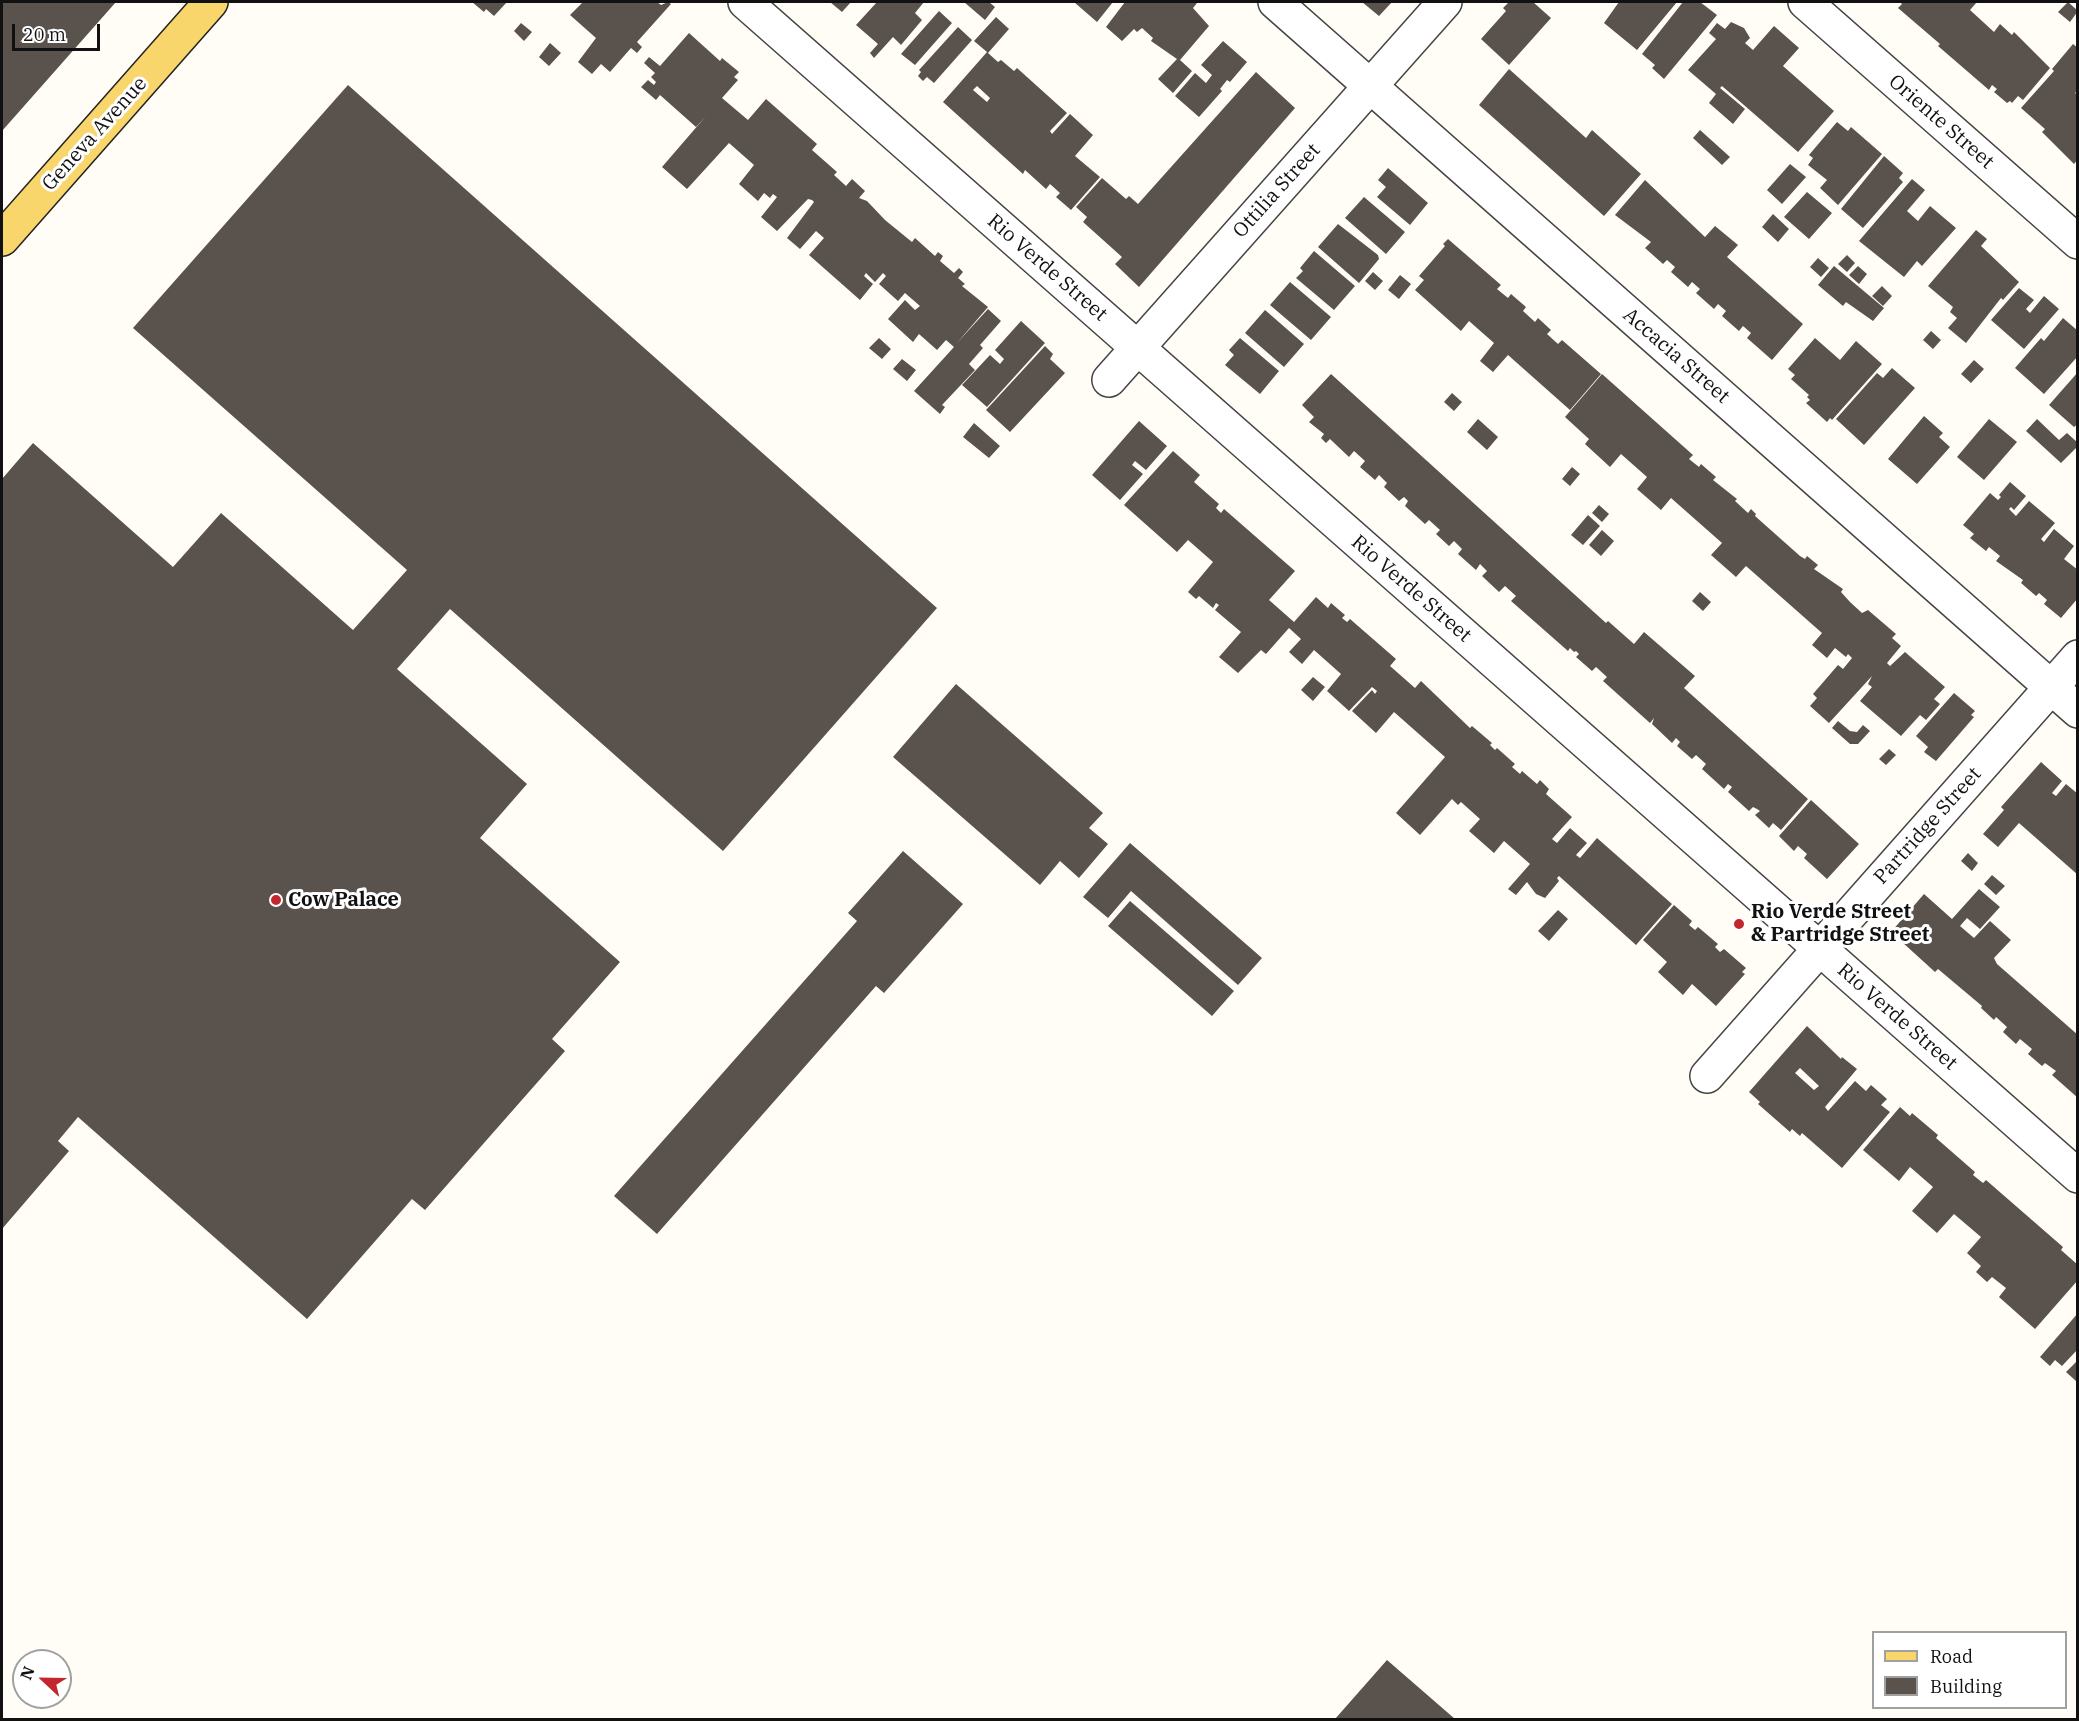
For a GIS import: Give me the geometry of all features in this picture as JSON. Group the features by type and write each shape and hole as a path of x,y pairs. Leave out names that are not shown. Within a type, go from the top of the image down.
{"main road":[{"name":"Geneva Avenue","path":"2,239 202,4"}],"street":[{"name":"Rio Verde Street","path":"745,2 2078,1176"},
{"name":"Accacia Street","path":"1275,2 2078,711"},
{"name":"Ottilia Street","path":"1109,380 1445,2"},
{"name":"Oriente Street","path":"1804,2 2078,242"},
{"name":"Partridge Street","path":"1707,1076 2078,657"}],"building":[{"path":"2,2 116,2 2,131"},
{"path":"472,2 507,2 494,16 486,9 484,12"},
{"path":"583,2 657,2 661,5 668,2 671,4 637,42 642,47 637,53 631,48 610,72 601,64 592,74 578,62 596,38 570,15"},
{"path":"830,2 851,2 842,12"},
{"path":"877,2 924,2 915,13 922,20 901,45 893,37 874,58 870,53 878,44 856,25"},
{"path":"964,2 989,2 995,7 985,20"},
{"path":"1074,2 1113,2 1097,22"},
{"path":"1125,2 1197,3 1193,8 1209,26 1180,60 1192,71 1173,93 1158,79 1177,59 1151,41 1153,38 1142,28 1137,32 1134,29 1122,41 1106,27"},
{"path":"1362,2 1392,2 1379,16"},
{"path":"1509,2 1533,2 1551,18 1509,65 1481,39 1506,11 1503,8"},
{"path":"1619,2 1677,2 1637,50 1604,23"},
{"path":"1683,2 1700,2 1717,15 1664,79 1652,68 1655,65 1642,54"},
{"path":"1900,2 1977,2 1970,10 1994,32 2000,24 2012,35 2014,32 2050,68 2023,100 2018,96 2012,103 2010,101 2007,103 1994,92 1997,89 1992,85 1989,90 1938,46 1940,44 1898,8 1902,4"},
{"path":"2068,2 2078,11 2070,22 2058,12"},
{"path":"939,11 952,23 915,65 901,54"},
{"path":"996,17 1009,29 988,53 1014,71 1017,68 1067,113 1050,131 1052,134 1070,114 1093,135 1075,156 1100,177 1071,210 1056,197 1060,193 1050,184 1046,189 1025,170 1023,174 943,102 987,52 974,41","holes":["977,86 990,98 987,102 973,90"]},
{"path":"1731,22 1744,28 1750,38 1745,43 1753,50 1774,26 1799,48 1783,66 1834,111 1798,152 1722,86 1720,88 1745,109 1733,124 1709,103 1716,94 1688,70 1716,39 1709,33 1717,23 1725,29"},
{"path":"521,23 532,32 524,41 514,31"},
{"path":"958,27 972,40 934,83 927,77 923,81 918,76 921,72 919,70"},
{"path":"689,33 720,61 722,58 739,72 734,77 738,80 722,98 748,120 766,99 817,144 812,150 837,172 834,175 846,186 852,179 865,191 859,198 867,201 885,220 912,242 915,238 935,256 938,252 943,256 940,261 954,273 959,268 963,272 958,278 965,284 962,286 988,307 956,344 988,309 1001,321 980,345 983,348 969,364 975,370 942,405 945,407 940,414 914,391 954,347 946,340 937,350 919,334 913,342 888,319 905,300 915,310 920,306 905,293 898,301 879,284 886,276 883,273 875,282 866,273 864,276 873,284 860,300 809,255 824,238 816,231 800,249 787,238 814,202 812,200 808,199 777,231 761,217 777,197 773,194 770,198 764,193 758,201 739,184 754,165 729,143 687,189 662,167 706,116 696,127 660,95 656,100 641,87 648,80 654,85 656,82 651,77 655,73 644,63 649,57 660,66"},
{"path":"1223,41 1247,62 1230,82 1227,80 1220,89 1222,91 1199,117 1175,96 1195,73 1206,83 1212,75 1201,65"},
{"path":"550,43 561,53 549,66 539,57"},
{"path":"2073,44 2078,48 2078,90 2075,93 2078,95 2078,159 2074,164 2042,132 2045,129 2021,108 2054,71 2052,69"},
{"path":"1509,69 1586,138 1592,130 1641,174 1604,216 1479,105"},
{"path":"1256,72 1295,108 1139,287 1115,264 1122,257 1083,222 1087,217 1076,207 1102,178 1126,199 1129,196 1138,204"},
{"path":"348,85 937,608 723,851 450,609 397,669 527,784 480,838 620,962 552,1039 565,1051 425,1210 412,1199 307,1319 78,1117 58,1141 69,1151 2,1229 2,479 33,443 173,567 221,513 353,630 407,570 133,328"},
{"path":"1837,122 1848,131 1851,127 1882,154 1838,205 1820,188 1827,180 1808,165 1813,158 1809,155"},
{"path":"1700,130 1730,157 1722,165 1693,138"},
{"path":"1884,156 1903,173 1899,178 1903,182 1863,228 1841,209"},
{"path":"1790,164 1806,177 1782,204 1767,190"},
{"path":"1388,168 1428,203 1410,225 1377,197 1386,187 1378,180"},
{"path":"1912,179 1925,190 1907,211 1918,221 1930,206 1956,228 1922,266 1917,261 1904,277 1859,241"},
{"path":"1645,180 1705,237 1715,226 1738,245 1727,257 1803,324 1772,360 1747,338 1751,333 1743,326 1739,331 1722,316 1726,311 1718,304 1714,309 1696,293 1700,289 1692,282 1688,287 1671,272 1675,267 1667,260 1663,264 1645,248 1651,242 1615,215"},
{"path":"1807,192 1832,213 1809,239 1784,217"},
{"path":"1364,197 1405,232 1386,254 1345,218"},
{"path":"1773,214 1789,229 1778,242 1762,227"},
{"path":"1338,224 1378,255 1379,259 1359,283 1318,247"},
{"path":"1976,230 1987,239 1981,246 2019,282 2003,300 2001,298 1966,343 1948,328 1957,318 1950,312 1953,307 1928,286"},
{"path":"1448,239 1501,285 1497,289 1508,298 1511,294 1526,307 1523,311 1535,322 1538,318 1551,330 1547,334 1558,344 1562,340 1601,374 1570,410 1508,355 1493,372 1480,361 1494,343 1469,321 1461,331 1415,290 1424,280 1419,276 1445,246 1443,244"},
{"path":"1314,251 1355,286 1334,310 1296,278 1303,271 1300,268"},
{"path":"1847,255 1855,263 1847,272 1838,264"},
{"path":"1818,258 1829,268 1821,277 1810,267"},
{"path":"1834,266 1884,308 1873,321 1846,302 1843,306 1818,285"},
{"path":"1858,266 1867,274 1859,284 1849,275"},
{"path":"1373,272 1383,281 1375,290 1365,281"},
{"path":"1400,275 1411,284 1399,299 1388,290"},
{"path":"1290,282 1331,317 1311,340 1270,305"},
{"path":"1882,286 1892,296 1883,306 1872,296"},
{"path":"2019,288 2034,300 2026,309 2030,313 2044,296 2059,309 2024,349 1991,320"},
{"path":"1265,310 1304,344 1284,367 1245,333"},
{"path":"2063,318 2078,331 2078,356 2044,394 2015,368 2041,338 2044,341"},
{"path":"1021,321 1045,343 987,407 962,385 990,355 1000,364 1004,359 995,350"},
{"path":"1931,331 1941,340 1933,349 1923,340"},
{"path":"879,338 891,349 882,359 869,348"},
{"path":"1240,338 1279,371 1260,394 1225,365 1234,355 1229,350"},
{"path":"1815,338 1840,360 1856,341 1882,364 1832,420 1830,418 1827,422 1806,403 1810,400 1807,397 1809,395 1791,379 1795,375 1788,369"},
{"path":"1045,346 1053,354 1050,359 1065,373 1010,432 986,410"},
{"path":"902,359 916,370 907,381 893,369"},
{"path":"1974,360 1984,369 1971,383 1961,374"},
{"path":"1892,368 1915,388 1864,445 1836,419 1877,373 1883,378"},
{"path":"2078,372 2078,424 2074,427 2049,405"},
{"path":"1331,374 1606,623 1608,621 1634,644 1644,632 1695,676 1684,688 1808,799 1781,830 1773,823 1769,828 1755,815 1760,811 1753,807 1749,811 1728,792 1732,787 1728,784 1724,789 1702,769 1706,764 1696,755 1692,759 1677,746 1680,742 1676,738 1672,743 1652,724 1654,718 1650,723 1603,681 1607,677 1596,667 1592,671 1576,657 1579,654 1576,651 1570,648 1568,651 1511,601 1516,596 1505,586 1499,592 1482,576 1487,571 1480,564 1476,570 1458,554 1462,549 1454,541 1449,546 1436,534 1440,530 1429,520 1425,524 1405,506 1408,501 1404,497 1399,501 1384,487 1387,483 1379,475 1375,480 1360,467 1365,461 1354,451 1349,457 1330,439 1326,443 1321,438 1324,434 1309,422 1314,417 1302,405"},
{"path":"1602,374 1693,455 1689,459 1699,467 1701,464 1716,477 1713,480 1737,499 1735,501 1748,513 1751,509 1756,514 1755,516 1800,556 1805,559 1807,556 1818,565 1814,569 1843,589 1841,592 1862,613 1868,610 1896,634 1892,638 1901,646 1887,663 1890,666 1905,652 1945,687 1934,699 1940,704 1926,720 1920,715 1901,736 1860,701 1872,687 1868,684 1872,676 1829,723 1810,706 1817,698 1813,694 1838,665 1843,669 1852,658 1848,654 1846,657 1835,648 1827,658 1812,645 1822,633 1746,566 1736,577 1711,555 1722,543 1671,498 1661,510 1637,489 1647,477 1621,454 1610,467 1585,444 1589,439 1565,417"},
{"path":"1452,393 1462,402 1454,411 1444,402"},
{"path":"1924,416 1943,433 1939,437 1950,447 1917,484 1888,459"},
{"path":"1478,419 1498,437 1487,450 1467,432"},
{"path":"1989,419 2017,442 1984,480 1957,457"},
{"path":"2037,419 2059,440 2067,433 2078,443 2078,446 2061,463 2026,431"},
{"path":"1139,421 1167,446 1146,470 1135,461 1132,465 1143,474 1120,500 1092,475"},
{"path":"974,423 1000,446 989,458 963,437"},
{"path":"1173,451 1200,475 1194,482 1219,504 1216,508 1221,513 1224,509 1295,571 1269,600 1294,622 1316,597 1328,608 1331,603 1345,615 1342,618 1347,622 1350,619 1396,659 1390,666 1415,688 1421,681 1470,728 1472,726 1492,743 1490,745 1495,750 1497,748 1515,764 1512,767 1520,774 1522,771 1537,784 1540,780 1549,789 1546,794 1572,817 1552,839 1557,843 1570,828 1587,843 1576,855 1580,858 1597,838 1672,904 1636,945 1559,876 1557,878 1559,881 1545,898 1536,894 1527,882 1516,895 1508,889 1530,864 1504,841 1494,853 1469,831 1480,819 1461,802 1458,805 1452,799 1420,835 1396,813 1445,757 1394,712 1376,733 1352,711 1372,690 1375,694 1377,691 1372,687 1349,711 1327,691 1341,674 1314,650 1302,664 1289,652 1301,639 1289,628 1266,654 1261,650 1238,673 1219,657 1241,632 1215,610 1219,605 1216,603 1213,608 1199,596 1196,599 1188,592 1213,562 1188,540 1177,552 1124,505"},
{"path":"1572,467 1580,474 1570,486 1562,479"},
{"path":"2010,482 2026,496 2014,510 2011,507 2009,509 2016,516 2029,501 2055,523 2041,539 2044,542 2054,529 2074,546 2064,559 2078,570 2078,598 2061,618 2044,604 2047,600 2039,593 2036,596 2021,583 2023,580 1996,561 2000,556 1989,547 1986,551 1970,538 1974,534 1963,525 1990,493 1998,500 2001,497 1999,495"},
{"path":"1599,505 1609,514 1602,522 1592,513"},
{"path":"1588,515 1600,526 1583,545 1571,535"},
{"path":"1602,530 1614,541 1601,556 1589,545"},
{"path":"1700,592 1711,602 1703,611 1692,601"},
{"path":"1313,677 1325,687 1313,701 1301,690"},
{"path":"956,684 1103,813 1089,828 1108,844 1079,878 1060,861 1040,885 893,757"},
{"path":"1954,693 1975,711 1971,715 1974,717 1936,761 1924,752 1928,747 1916,736"},
{"path":"1838,721 1850,731 1857,732 1863,725 1870,731 1858,744 1850,744 1832,728"},
{"path":"1889,749 1896,755 1886,765 1879,759"},
{"path":"2041,762 2062,781 2052,793 2056,796 2066,784 2078,794 2078,875 2019,823 1998,847 1983,834 2004,810 2001,807"},
{"path":"1811,800 1859,844 1827,879 1804,858 1807,854 1798,846 1794,851 1779,836"},
{"path":"1130,843 1262,958 1238,985 1131,891 1108,918 1083,897"},
{"path":"903,851 963,904 884,993 876,986 657,1234 614,1196 857,921 848,913"},
{"path":"1968,853 1978,863 1972,871 1961,861"},
{"path":"1992,875 2005,886 1996,895 1984,884"},
{"path":"1979,889 2000,907 1980,929 1967,918 1960,926 1974,938 1990,921 2011,940 1994,958 1997,964 2078,1035 2078,1098 2052,1075 2056,1071 2045,1063 2042,1066 2028,1054 2032,1049 2020,1039 2016,1044 2003,1032 2007,1027 1996,1017 1994,1020 1981,1008 1982,1006 1938,969 1935,972 1891,932 1924,894 1952,919"},
{"path":"1130,901 1234,991 1212,1016 1108,926"},
{"path":"1674,905 1692,921 1689,925 1695,930 1698,927 1718,944 1715,947 1720,952 1724,949 1746,968 1742,972 1745,974 1716,1006 1692,984 1683,995 1658,972 1667,962 1643,940"},
{"path":"1558,910 1568,919 1549,941 1538,931"},
{"path":"1807,1026 1841,1059 1842,1057 1857,1069 1825,1107 1828,1111 1855,1081 1866,1091 1871,1085 1887,1099 1881,1105 1890,1112 1842,1168 1802,1133 1800,1136 1792,1129 1790,1132 1758,1104 1760,1102 1749,1092","holes":["1800,1068 1819,1086 1814,1090 1795,1073"]},
{"path":"1900,1107 1910,1116 1912,1113 1938,1135 1936,1138 1975,1172 1973,1175 1983,1183 1986,1180 2063,1247 2061,1250 2078,1265 2078,1280 2035,1329 1999,1297 2006,1288 1992,1277 1987,1282 1976,1272 1981,1266 1967,1253 1981,1237 1954,1214 1937,1233 1912,1211 1933,1187 1910,1167 1899,1181 1863,1150"},
{"path":"2078,1313 2078,1349 2062,1366 2055,1360 2050,1366 2040,1357"},
{"path":"2078,1360 2078,1379 2076,1381 2066,1372"},
{"path":"1387,1660 1455,1719 1335,1719"}],"place":[{"name":"Cow Palace","path":"276,900"},
{"name":"Rio Verde Street & Partridge Street","path":"1739,924"}]}
